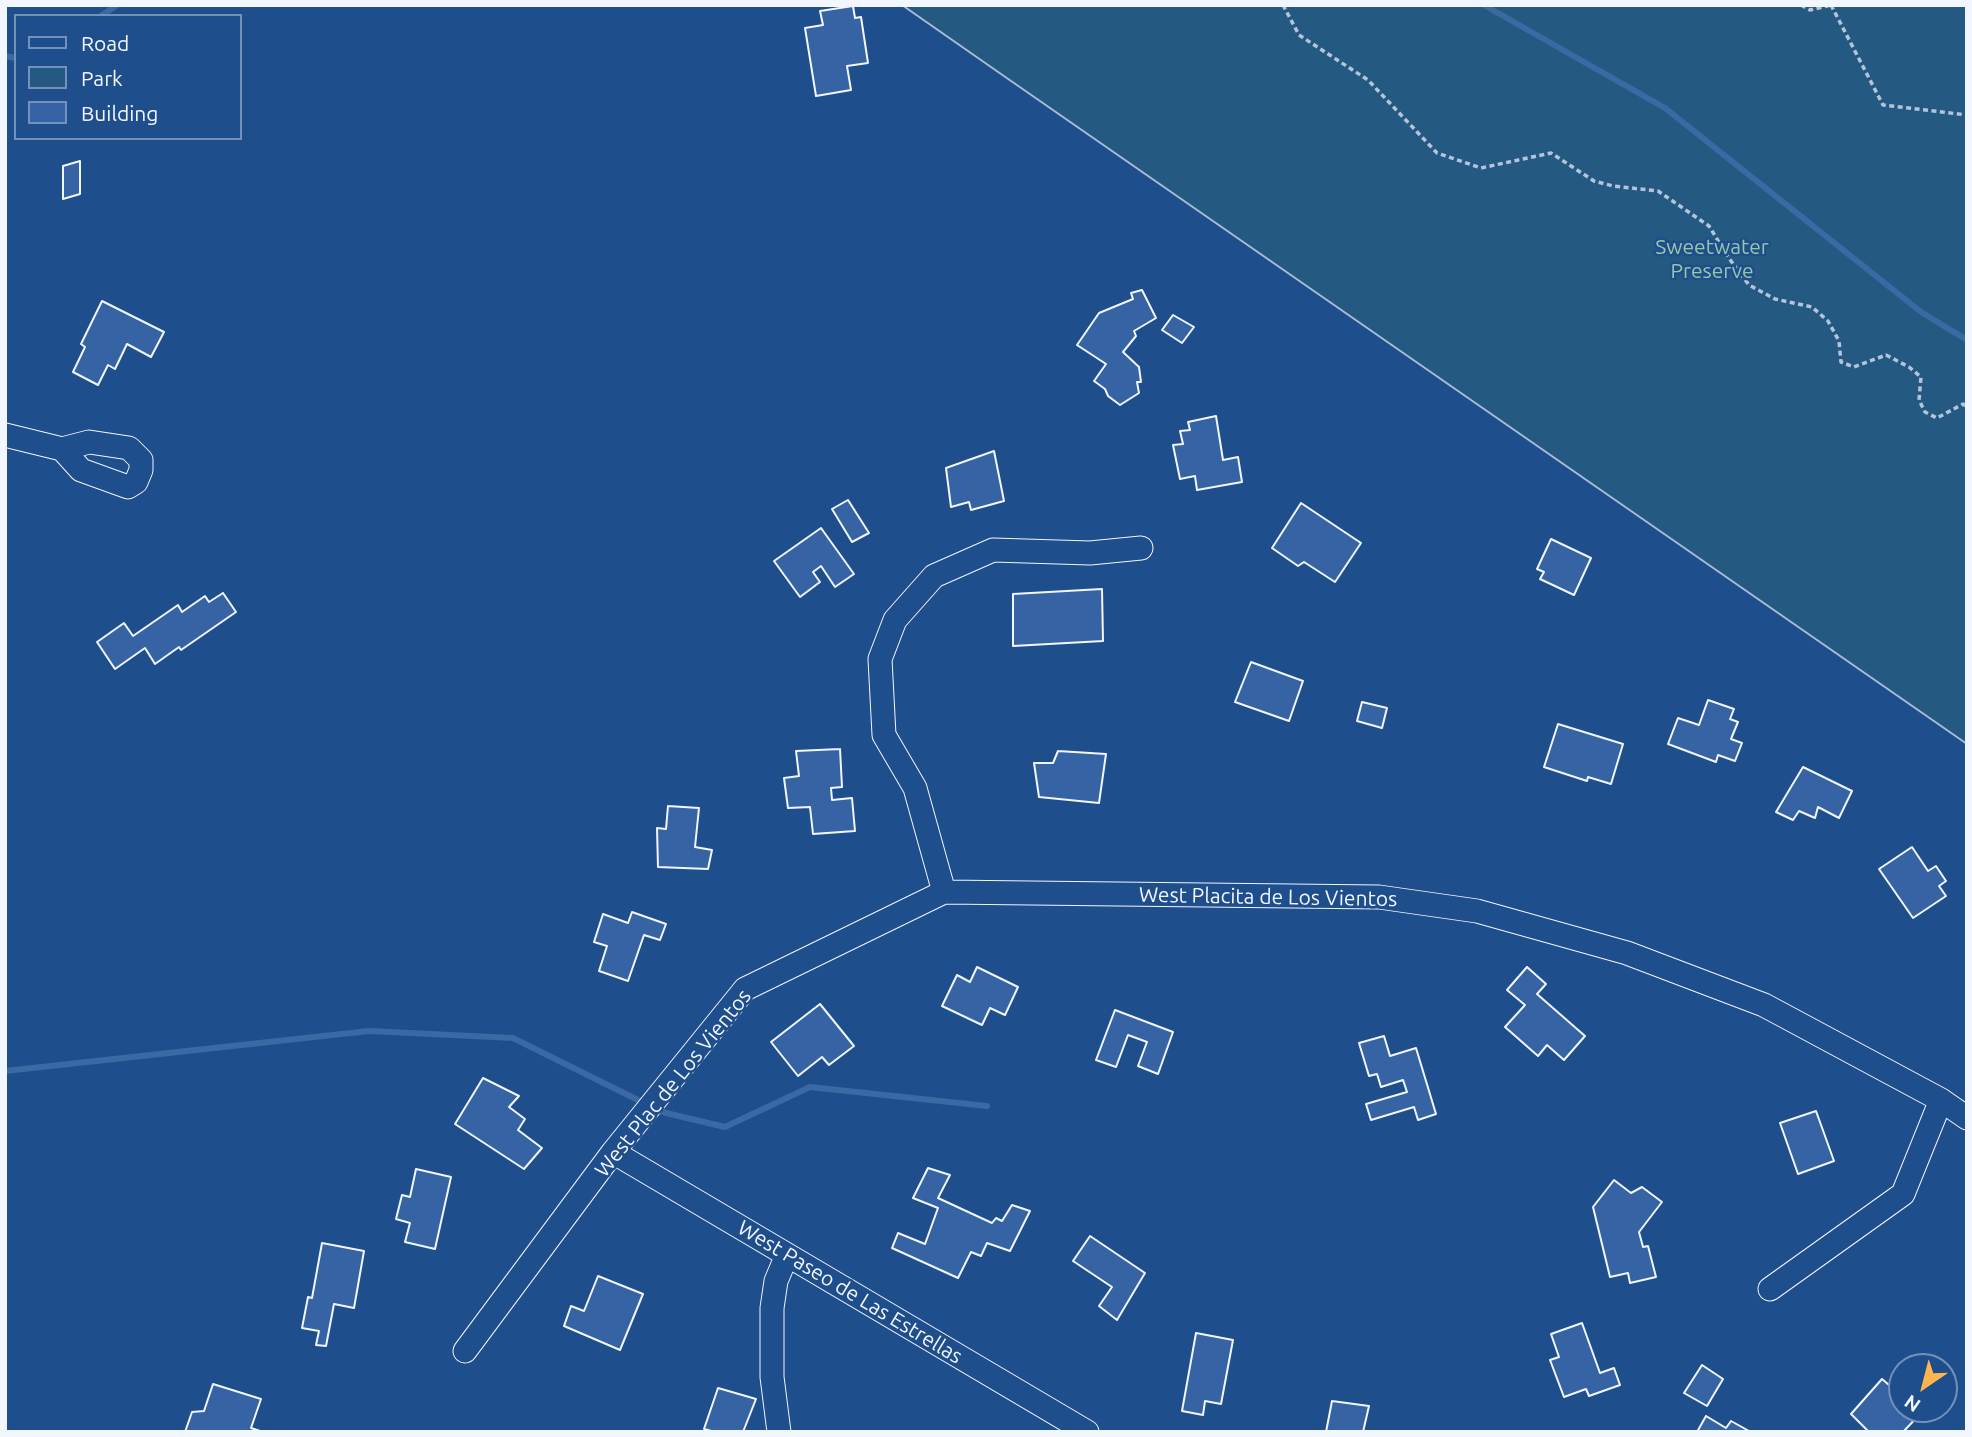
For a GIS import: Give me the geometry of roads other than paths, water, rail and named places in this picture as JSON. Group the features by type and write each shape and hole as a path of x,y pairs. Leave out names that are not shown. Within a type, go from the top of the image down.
{"street":[{"path":"5,435 62,449"},
{"path":"944,892 915,788 884,735 880,659 895,621 934,576 993,550 1090,553 1141,548"},
{"name":"West Placita de Los Vientos","path":"944,892 1380,897 1477,911 1627,953 1764,1005 1941,1100 1967,1118"},
{"name":"West Plac de Los Vientos","path":"464,1351 613,1152 745,989 944,892"},
{"path":"1770,1289 1903,1194 1941,1100"},
{"name":"West Paseo de Las Estrellas","path":"613,1152 1087,1432"},
{"path":"779,1432 772,1377 772,1308 776,1281 787,1255"}],"waterway":[{"path":"104,14 117,5"},
{"path":"1484,5 1665,108 1921,312 1967,340"},
{"path":"5,56 14,58"},
{"path":"5,1071 369,1031 513,1038 646,1104"},
{"path":"655,1108 725,1127 810,1087 987,1106"}],"park label":[{"name":"Sweetwater Preserve","path":"1712,259"}]}
